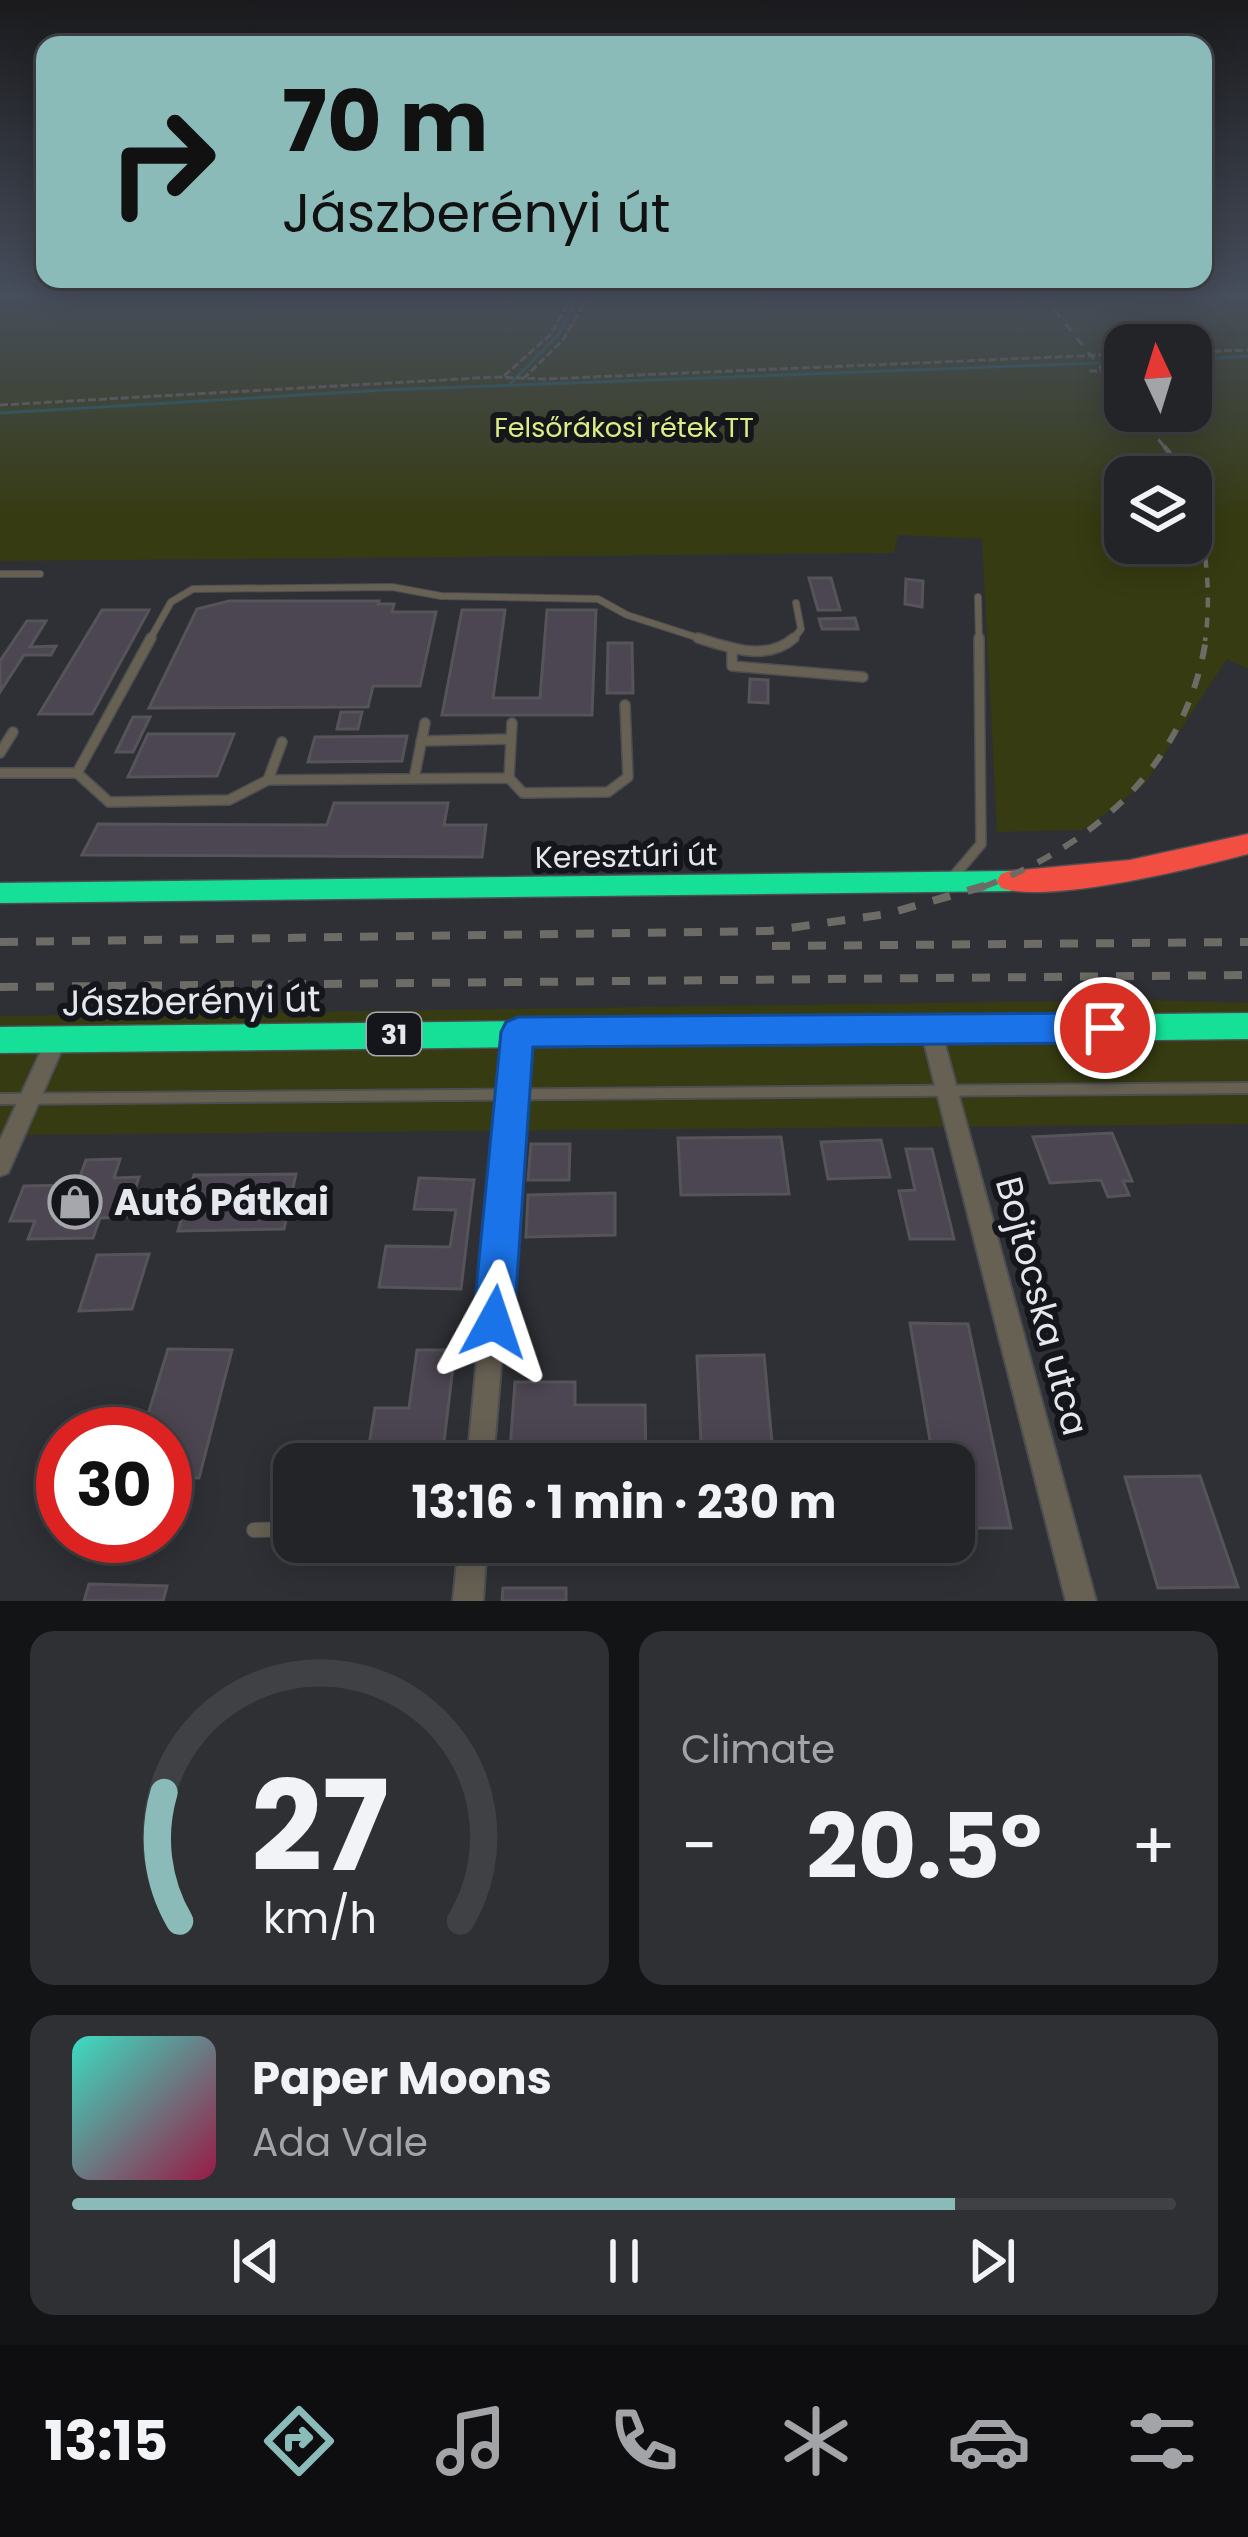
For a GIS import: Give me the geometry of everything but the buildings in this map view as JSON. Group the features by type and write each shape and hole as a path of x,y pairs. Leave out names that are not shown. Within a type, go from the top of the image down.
{"main road":[{"name":"Keresztúri út","path":"0,893 1057,880 1118,873 1248,844"},
{"name":"Jászberényi út","path":"0,1040 1248,1026"}],"street":[{"name":"Bojtocska utca","path":"932,1030 1082,1601"},
{"path":"482,1443 518,1032"},
{"path":"0,1165 56,1040"},
{"path":"468,1601 471,1563"}],"lane":[{"path":"0,574 40,574"},
{"path":"77,773 171,602 193,589 392,587 441,596 598,599 627,615 732,649 767,652 791,643 801,628 796,603"},
{"path":"950,882 982,844 978,597"},
{"path":"732,649 732,666 863,677"},
{"path":"0,773 77,773 109,802 230,800 268,780 508,778 524,793 608,792 628,777 625,705"},
{"path":"414,779 425,723"},
{"path":"508,778 512,723"},
{"path":"0,753 13,732"},
{"path":"422,741 511,739"},
{"path":"268,780 282,742"},
{"path":"0,1099 1248,1088"},
{"path":"254,1530 273,1529"}],"path":[{"path":"503,377 510,371"},
{"path":"523,380 532,371"},
{"path":"0,405 503,377 738,371"},
{"path":"1089,371 1104,371"}],"green space":[{"name":"Felsőrákosi rétek TT","path":"0,371 1104,371 1104,432 1212,432 1212,371 1248,371 1248,669 1227,659 1145,784 1083,830 997,832 982,539 898,535 894,553 0,561"},
{"path":"1149,1000 1248,1003 1248,1124 0,1135 0,1016"}],"waterway":[{"path":"509,385 523,371"},
{"path":"509,385 894,371"},
{"path":"0,413 509,385"}],"railway":[{"path":"1153,432 1166,449"},
{"path":"1164,446 1172,456"},
{"path":"1205,564 1205,641"},
{"path":"988,885 1063,848 1130,793 1179,723 1196,683 1206,638"},
{"path":"0,942 769,931 887,914 988,885"},
{"path":"983,887 988,885"},
{"path":"772,946 1248,942"},
{"path":"0,987 1248,975"}],"traffic: fast":[{"path":"0,893 1010,881"},
{"path":"0,1040 1248,1026"}],"traffic: jam":[{"path":"1010,881 1130,870 1248,844"}],"place":[{"name":"Autó Pátkai","path":"75,1202"}],"route":[{"path":"494,1322 518,1032 1105,1028"}]}
